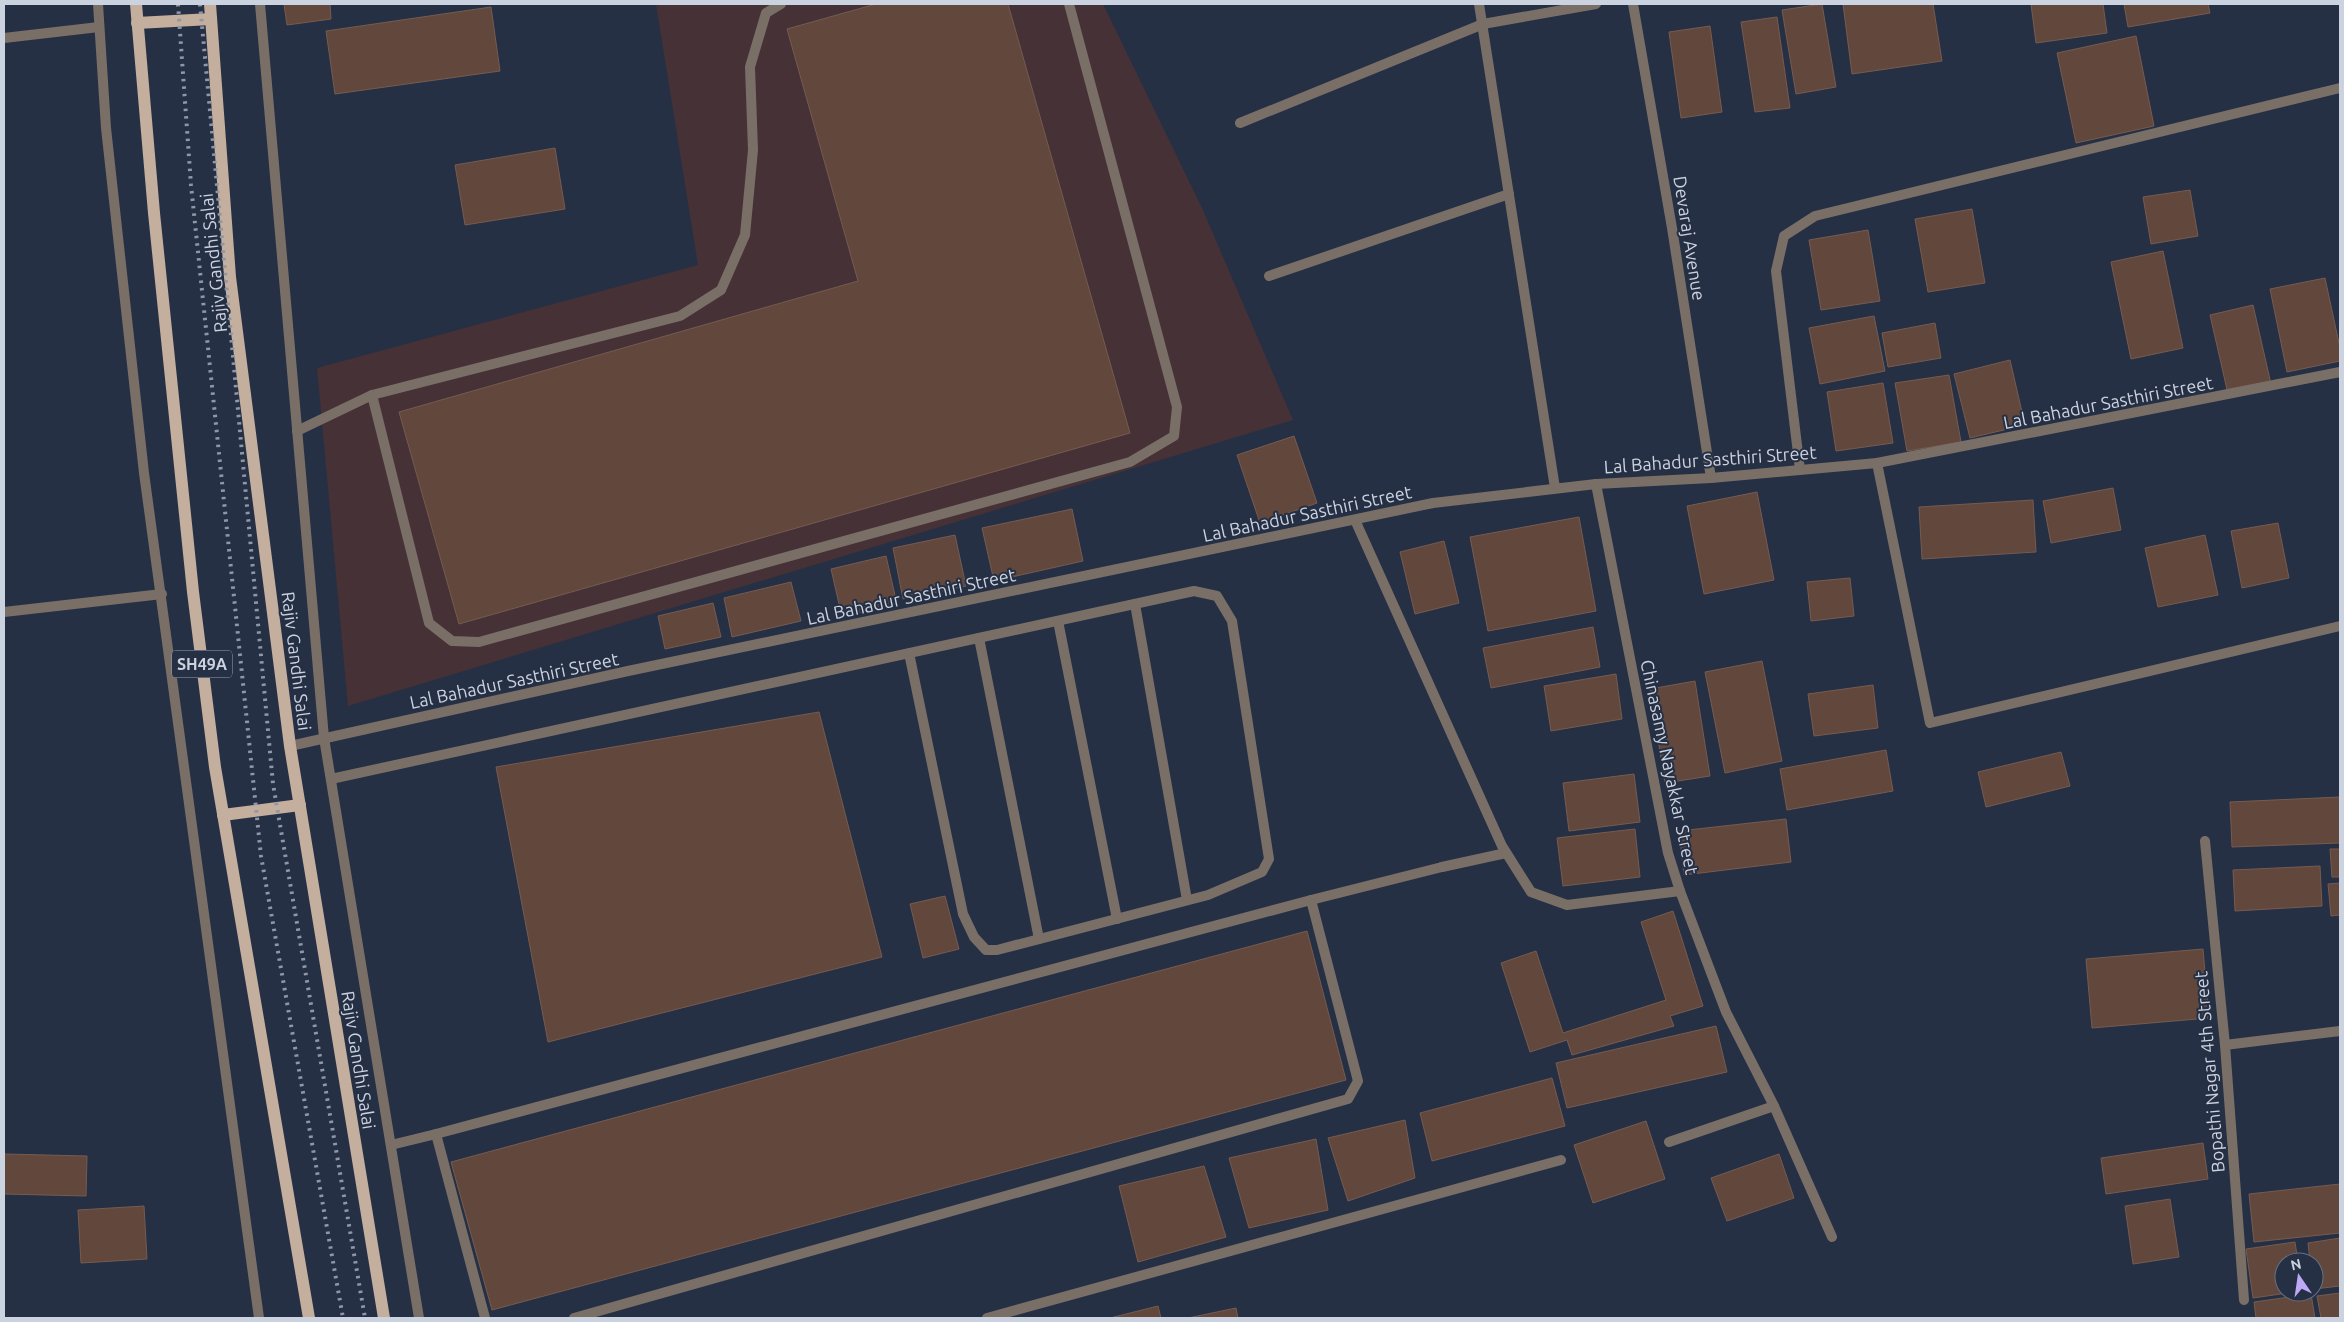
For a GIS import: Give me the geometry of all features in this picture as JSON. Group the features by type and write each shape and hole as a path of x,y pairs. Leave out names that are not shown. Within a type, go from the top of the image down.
{"main road":[{"name":"SH49A","path":"136,4 154,212 191,572 215,767 309,1318"},
{"name":"Rajiv Gandhi Salai","path":"210,4 230,277 290,746 383,1312"},
{"path":"137,24 211,19"},
{"path":"223,815 300,805"},
{"path":"377,1318 383,1312"}],"street":[{"path":"98,4 106,128 144,473 162,594 259,1318"},
{"path":"260,4 324,738 420,1318"},
{"path":"297,431 372,395 680,316 721,290 745,235 753,150 750,67 766,14 781,4"},
{"path":"372,395 429,623 452,641 478,642 1130,462 1174,436 1177,407 1069,4"},
{"path":"1479,4 1555,488"},
{"path":"1240,123 1483,24 1596,4"},
{"name":"Devaraj Avenue","path":"1633,4 1672,228 1711,478"},
{"path":"4,38 99,27"},
{"path":"1800,470 1776,271 1784,236 1815,216 2340,88"},
{"path":"1269,276 1509,194"},
{"name":"Lal Bahadur Sasthiri Street","path":"290,746 628,671 1433,503 1596,484 1711,478 1877,463 2340,372"},
{"path":"1877,463 1930,723 2340,626"},
{"name":"Chinasamy Nayakkar Street","path":"1596,484 1668,853 1680,892 1726,1012 1774,1106 1832,1236"},
{"path":"1355,520 1506,853 1531,892 1567,905 1680,892"},
{"path":"331,778 1135,604 1194,592 1217,596 1232,621 1269,859 1262,872 1208,895 997,950 986,950 974,937 963,914 909,653"},
{"path":"4,612 162,594"},
{"path":"1135,604 1187,900"},
{"path":"1058,621 1117,919"},
{"path":"979,638 1039,939"},
{"name":"Bopathi Nagar 4th Street","path":"2205,841 2225,1045 2244,1300"},
{"path":"391,1145 1311,900 1506,853"},
{"path":"574,1318 1348,1099 1358,1081 1311,900"},
{"path":"2225,1045 2340,1031"},
{"path":"1669,1142 1774,1106"},
{"path":"436,1134 485,1318"},
{"path":"987,1318 1560,1160"}],"shaded area":[{"path":"656,4 1103,4 1202,208 1293,420 348,706 317,368 698,265"}],"building":[{"path":"284,4 330,4 331,19 287,25"},
{"path":"876,4 1008,4 1130,433 459,624 399,412 858,281 787,29"},
{"path":"1822,4 1836,87 1796,94 1782,10"},
{"path":"1843,4 1933,4 1942,61 1852,74"},
{"path":"2031,4 2103,4 2107,33 2036,43"},
{"path":"2124,4 2208,4 2210,13 2128,27"},
{"path":"491,7 500,71 335,94 326,31"},
{"path":"1777,17 1790,108 1755,112 1741,22"},
{"path":"1710,26 1722,112 1681,118 1669,32"},
{"path":"2136,36 2154,126 2076,143 2057,53"},
{"path":"555,148 565,209 465,225 455,165"},
{"path":"2190,190 2198,236 2151,244 2143,197"},
{"path":"1972,209 1985,283 1928,292 1915,219"},
{"path":"1868,230 1880,301 1821,310 1809,240"},
{"path":"2163,251 2183,348 2131,359 2111,262"},
{"path":"2325,278 2340,348 2340,361 2287,372 2270,289"},
{"path":"2253,305 2271,384 2228,394 2210,315"},
{"path":"1874,316 1885,371 1820,384 1809,328"},
{"path":"1935,323 1941,358 1888,367 1882,333"},
{"path":"2010,360 2025,425 1970,438 1954,374"},
{"path":"1949,375 1961,442 1907,451 1895,383"},
{"path":"1883,383 1893,443 1836,451 1827,392"},
{"path":"1294,436 1317,503 1260,523 1237,455"},
{"path":"2113,488 2121,530 2051,543 2043,501"},
{"path":"1757,492 1774,580 1704,594 1687,506"},
{"path":"2033,500 2036,552 1922,559 1919,507"},
{"path":"1072,509 1083,561 994,581 982,528"},
{"path":"1579,517 1596,611 1488,631 1470,537"},
{"path":"2278,523 2289,578 2242,588 2231,531"},
{"path":"955,535 966,586 903,599 893,548"},
{"path":"2205,535 2218,595 2158,607 2145,548"},
{"path":"1444,541 1459,603 1415,614 1400,552"},
{"path":"886,556 897,604 842,617 831,569"},
{"path":"1850,578 1854,616 1811,621 1807,582"},
{"path":"791,582 801,621 732,637 724,598"},
{"path":"713,603 721,637 665,649 658,616"},
{"path":"1593,627 1600,667 1491,688 1483,648"},
{"path":"1762,661 1782,761 1725,773 1705,672"},
{"path":"1616,674 1622,719 1551,731 1544,686"},
{"path":"1695,681 1710,776 1665,783 1650,689"},
{"path":"1873,685 1878,728 1814,736 1808,694"},
{"path":"819,712 882,957 548,1042 496,767"},
{"path":"1886,750 1893,791 1787,810 1780,769"},
{"path":"2061,752 2070,786 1986,807 1978,772"},
{"path":"1634,774 1640,822 1569,831 1563,783"},
{"path":"2340,797 2340,843 2232,847 2230,802"},
{"path":"1786,819 1791,862 1684,875 1679,831"},
{"path":"1635,829 1640,877 1563,886 1557,838"},
{"path":"2330,849 2340,849 2340,877 2332,877"},
{"path":"2320,866 2322,906 2235,911 2233,870"},
{"path":"2340,883 2340,915 2331,916 2328,884"},
{"path":"945,896 959,949 923,958 910,904"},
{"path":"1673,911 1703,1006 1670,1016 1674,1026 1572,1055 1567,1040 1530,1052 1501,963 1536,951 1563,1033 1666,1000 1641,922"},
{"path":"1307,931 1346,1080 492,1310 451,1162"},
{"path":"2203,949 2209,1018 2092,1028 2086,959"},
{"path":"1716,1026 1727,1072 1567,1108 1556,1063"},
{"path":"1552,1078 1565,1126 1432,1161 1420,1113"},
{"path":"1405,1120 1415,1178 1348,1201 1328,1138"},
{"path":"1646,1121 1665,1179 1593,1203 1574,1145"},
{"path":"1316,1139 1328,1210 1249,1228 1229,1158"},
{"path":"2203,1143 2208,1179 2106,1194 2101,1158"},
{"path":"4,1154 87,1156 86,1196 4,1194"},
{"path":"1779,1154 1794,1198 1727,1221 1711,1178"},
{"path":"1204,1166 1226,1237 1138,1262 1119,1186"},
{"path":"2340,1184 2340,1233 2254,1242 2249,1194"},
{"path":"2170,1199 2179,1257 2133,1264 2125,1206"},
{"path":"144,1206 147,1259 81,1263 78,1210"},
{"path":"2340,1238 2340,1286 2324,1288 2324,1252 2309,1252 2308,1243"},
{"path":"2295,1242 2296,1252 2274,1252 2274,1295 2253,1298 2246,1249"},
{"path":"2340,1293 2340,1318 2321,1318 2318,1302 2324,1302 2324,1295"},
{"path":"2274,1299 2274,1302 2312,1302 2315,1318 2256,1318 2254,1302"},
{"path":"1158,1306 1161,1318 1110,1318"},
{"path":"1236,1308 1238,1318 1188,1318"}],"railway":[{"path":"178,4 191,185 261,856 343,1318"},
{"path":"200,4 273,784 365,1318"}]}
